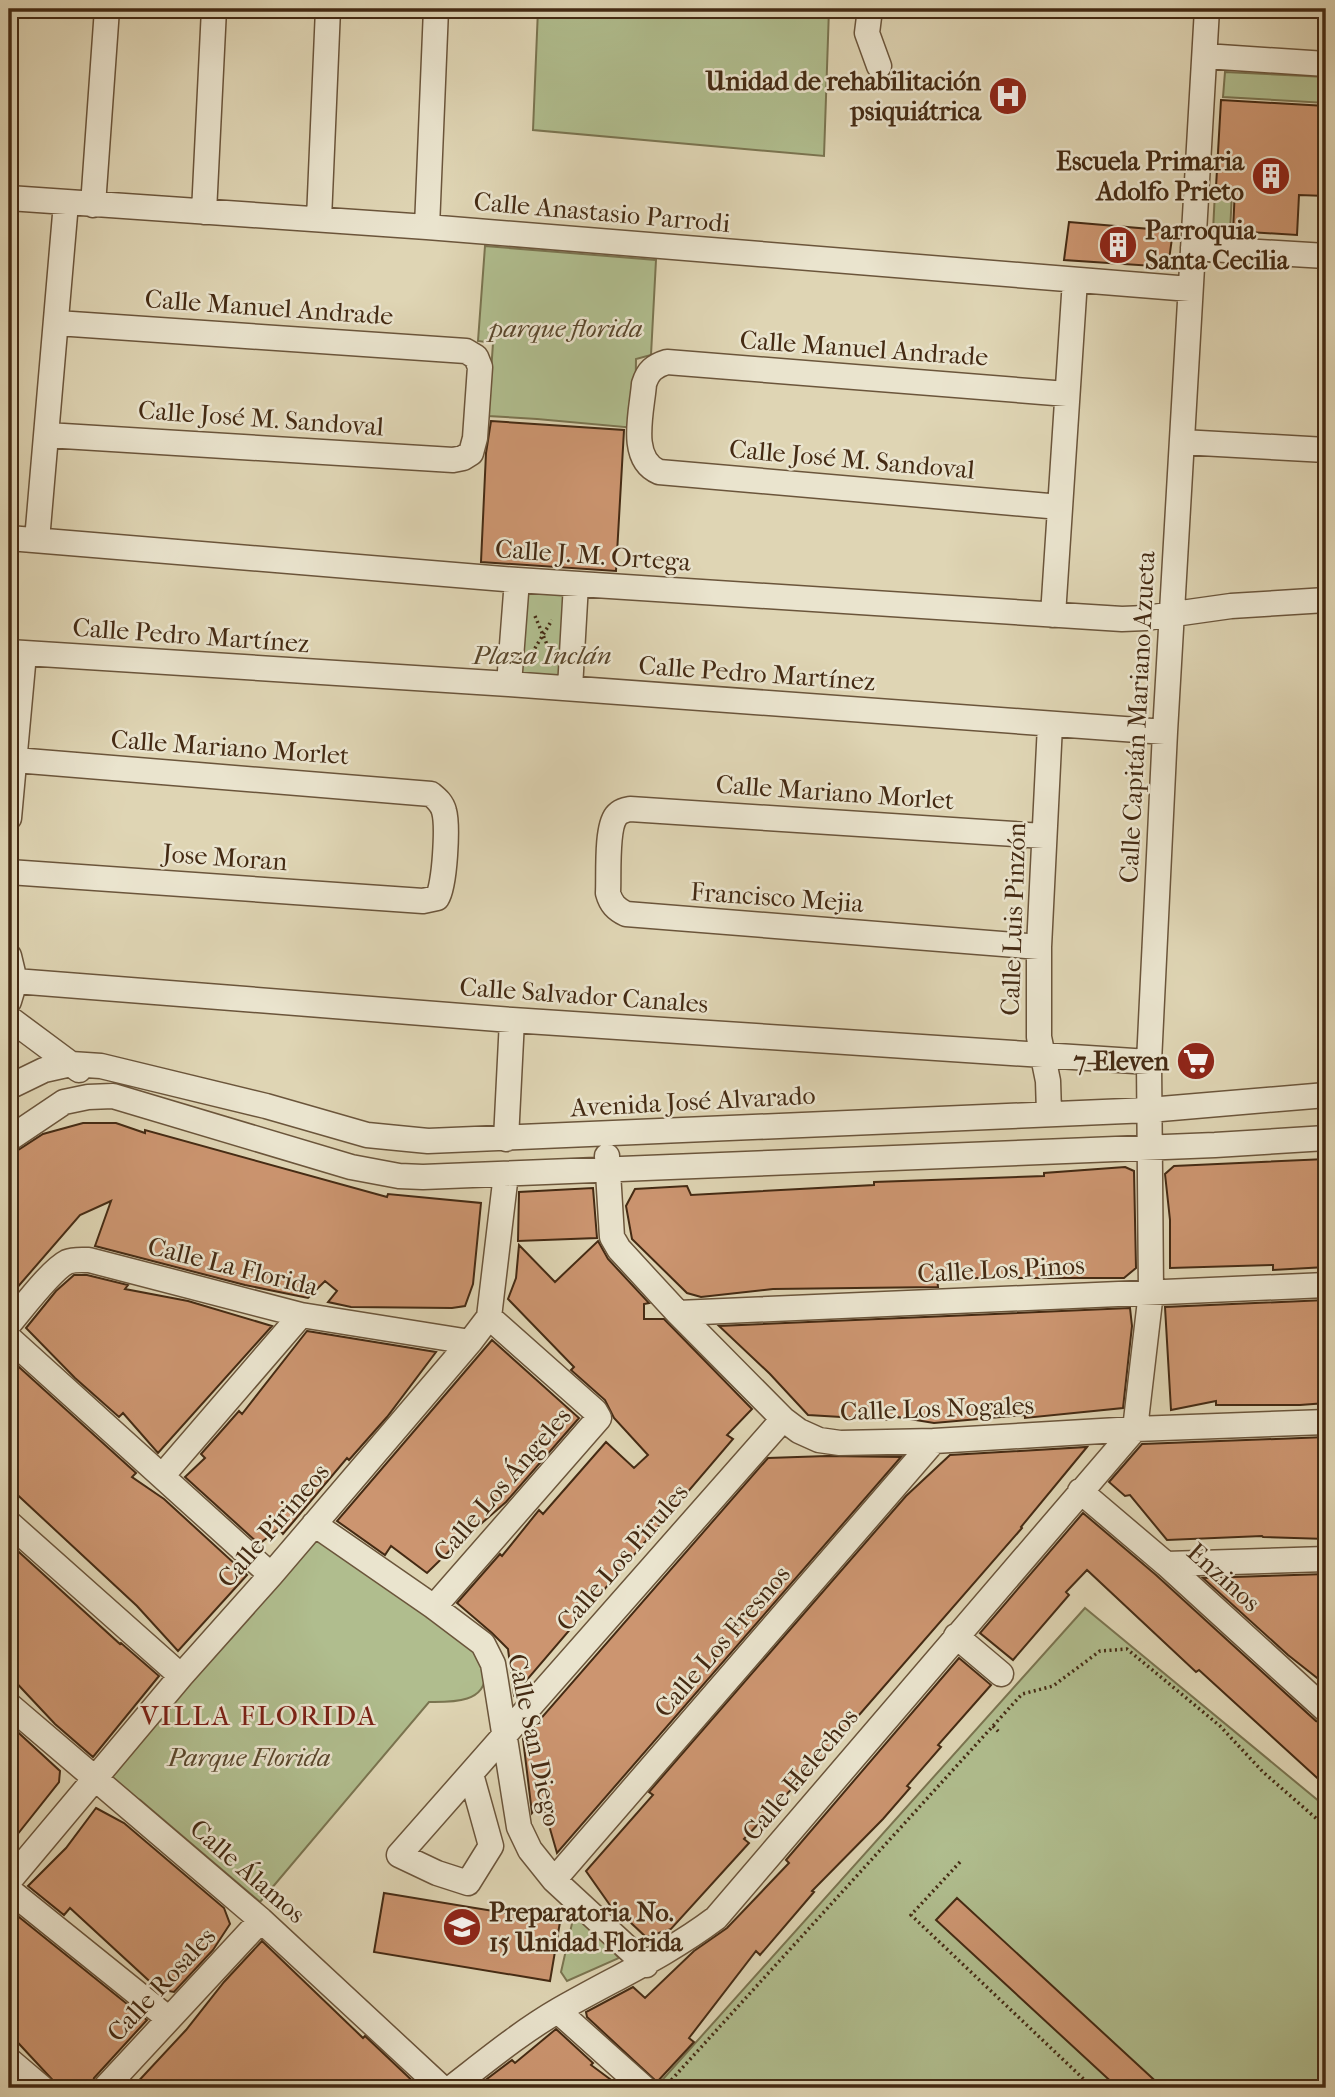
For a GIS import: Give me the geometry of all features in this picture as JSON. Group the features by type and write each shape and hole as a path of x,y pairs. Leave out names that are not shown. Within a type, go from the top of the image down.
{"street":[{"path":"93,205 107,9"},
{"path":"204,212 214,9"},
{"path":"319,219 328,9"},
{"path":"427,227 436,9"},
{"path":"870,9 867,33 879,66"},
{"name":"Calle Capitán Mariano Azueta","path":"1135,1429 1150,1292 1149,1062 1165,732 1207,9"},
{"path":"1205,56 1326,64"},
{"name":"Calle Anastasio Parrodi","path":"9,198 427,227 1190,289"},
{"path":"37,540 66,203"},
{"path":"1193,248 1326,256"},
{"path":"1053,615 1074,280"},
{"name":"Calle Manuel Andrade","path":"57,323 453,348 466,351 476,357 480,367 475,438 471,453"},
{"name":"Calle Manuel Andrade","path":"643,460 639,444 644,384 650,370 667,362 1067,394"},
{"name":"Calle José M. Sandoval","path":"47,435 453,460 471,453"},
{"path":"1182,442 1326,450"},
{"name":"Calle José M. Sandoval","path":"643,460 650,468 659,472 1060,507"},
{"name":"Calle J. M. Ortega","path":"9,538 517,580 1122,619 1231,606 1326,600"},
{"path":"509,684 517,580"},
{"path":"570,688 576,584"},
{"path":"9,818 15,760 16,653"},
{"name":"Calle Pedro Martínez","path":"16,653 570,688 1165,732"},
{"name":"Calle Luis Pinzón","path":"1049,1113 1048,1081 1039,1037 1039,947 1050,725"},
{"name":"Calle Mariano Morlet","path":"15,760 431,794 438,800 445,817 443,883 437,898"},
{"name":"Calle Mariano Morlet","path":"622,810 1044,836"},
{"name":"Francisco Mejia","path":"622,810 616,815 611,829 608,893 611,903 626,914 1039,947"},
{"name":"Jose Moran","path":"9,872 423,901 437,898"},
{"path":"9,956 12,991"},
{"name":"Calle Salvador Canales","path":"12,991 512,1020 1149,1062"},
{"path":"9,1018 113,1096"},
{"path":"506,1139 512,1020"},
{"path":"9,1087 44,1070 71,1064"},
{"name":"Avenida José Alvarado","path":"71,1064 101,1066 135,1073 377,1136 428,1142 1149,1110 1326,1096"},
{"path":"9,1139 64,1102 113,1096 351,1167 382,1174 450,1178 1326,1138"},
{"name":"Calle Los Nogales","path":"606,1135 612,1237 619,1249 783,1419 799,1431 819,1440 841,1443 934,1441 1135,1429 1326,1422"},
{"path":"489,1317 506,1174"},
{"name":"Calle La Florida","path":"9,1324 57,1270 67,1262 89,1260 301,1315 470,1342"},
{"name":"Calle Los Pinos","path":"678,1313 1326,1285"},
{"path":"163,1475 301,1315"},
{"name":"Calle Pirineos","path":"9,1881 180,1676 271,1575 489,1317"},
{"name":"Calle Los Ángeles","path":"434,1607 599,1418 595,1411 489,1317"},
{"path":"9,1338 271,1575"},
{"name":"Calle Los Pirules","path":"471,1774 783,1419"},
{"name":"Calle Helechos","path":"451,2088 497,2052 558,2011 646,1965 685,1942 716,1918 1135,1429"},
{"name":"Calle Los Fresnos","path":"554,1880 934,1441"},
{"name":"Enzinos","path":"1080,1491 1166,1564 1326,1710"},
{"path":"9,1523 180,1676"},
{"name":"Calle San Diego","path":"314,1524 483,1644 493,1664 519,1827 530,1850 554,1880 646,1965"},
{"path":"1166,1564 1326,1559"},
{"path":"956,1636 1001,1674"},
{"name":"Calle Álamos","path":"9,1705 261,1920 442,2088"},
{"path":"9,1890 169,2019"},
{"name":"Calle Rosales","path":"105,2088 261,1920"},
{"path":"558,2011 644,2088"},
{"path":"9,2060 42,2088"}],"path":[{"path":"517,580 522,584 553,658"},
{"path":"530,656 556,614"},
{"path":"664,2088 1022,1694 1053,1686 1100,1651 1127,1648 1220,1727 1263,1772 1326,1827"},
{"path":"993,1727 1000,1733"},
{"path":"960,1862 911,1915 1093,2088"}],"green space":[{"path":"538,9 829,9 824,156 533,130"},
{"path":"1225,72 1326,77 1326,103 1223,97"},
{"path":"1215,192 1232,193 1230,232 1213,231"},
{"name":"parque florida","path":"485,246 656,260 651,355 636,359 635,428 488,416 493,343 478,341"},
{"name":"Plaza Inclán","path":"517,580 576,584 570,688 509,684"},
{"name":"Parque Florida","path":"321,1538 473,1648 485,1673 484,1683 480,1691 465,1699 429,1702 260,1902 140,1800 124,1795 106,1780 298,1544"},
{"path":"1085,1608 1326,1807 1326,2088 655,2088"},
{"path":"579,1915 619,1958 567,1981 561,1972 573,1919"}],"building":[{"name":"Escuela Primaria Adolfo Prieto","path":"1221,100 1326,106 1326,196 1299,195 1297,235 1233,231 1235,188 1216,187"},
{"name":"Parroquia Santa Cecilia","path":"1069,222 1173,231 1168,267 1064,260"},
{"path":"491,421 624,430 616,571 481,562 486,453"},
{"path":"83,1123 116,1123 145,1133 145,1130 387,1197 388,1194 481,1203 473,1284 465,1306 351,1307 328,1302 337,1291 325,1281 308,1298 245,1285 95,1246 111,1201 80,1215 9,1297 9,1156 43,1134"},
{"path":"1326,1159 1326,1267 1273,1270 1273,1265 1170,1268 1170,1220 1165,1174 1174,1166"},
{"path":"1125,1167 1134,1171 1136,1268 1124,1278 937,1278 938,1287 773,1289 701,1297 687,1293 632,1239 626,1206 635,1189 687,1186 691,1195 874,1185 874,1182 1044,1176 1044,1173"},
{"path":"593,1188 597,1238 518,1241 519,1192"},
{"path":"598,1241 608,1259 649,1303 644,1304 644,1319 664,1319 752,1409 727,1435 733,1439 514,1695 508,1649 457,1603 500,1554 502,1556 539,1510 543,1514 606,1442 634,1468 648,1455 614,1418 605,1400 571,1370 574,1367 508,1299 516,1278 519,1245 555,1282"},
{"path":"74,1275 87,1275 128,1285 125,1289 188,1301 272,1326 158,1453 123,1413 119,1417 75,1378 26,1328 56,1291"},
{"path":"1326,1300 1326,1403 1216,1405 1216,1401 1171,1410 1165,1307"},
{"path":"1130,1308 1132,1326 1123,1408 1025,1418 1025,1415 934,1423 891,1416 891,1420 808,1415 770,1374 719,1326"},
{"path":"307,1331 436,1352 387,1417 349,1460 347,1458 283,1534 279,1529 259,1544 185,1477 205,1458 201,1454 239,1411 242,1414"},
{"path":"492,1340 579,1418 506,1502 473,1528 427,1573 391,1546 385,1555 337,1521"},
{"path":"9,1358 136,1473 132,1477 164,1499 247,1575 178,1651 137,1606 9,1487"},
{"path":"1326,1437 1326,1539 1262,1536 1167,1540 1130,1495 1125,1496 1109,1482 1142,1444"},
{"path":"1087,1447 1022,1528 826,1753 744,1839 749,1843 671,1929 646,1937 612,1908 586,1871 653,1795 649,1792 906,1496 950,1455"},
{"path":"901,1457 557,1853 542,1801 532,1813 523,1739 768,1458"},
{"path":"1083,1513 1156,1575 1316,1721 1326,1724 1326,1786 1199,1670 1196,1672 1087,1570 1066,1592 1069,1595 1013,1660 980,1633"},
{"path":"9,1543 159,1676 93,1757 55,1724 9,1675"},
{"path":"1326,1574 1326,1685 1288,1655 1203,1578"},
{"path":"959,1658 991,1685 938,1745 941,1747 883,1819 812,1891 814,1892 760,1955 756,1951 689,2038 694,2042 657,2082 587,2017 586,2012 633,1987 645,1998 694,1951 727,1928 789,1863 786,1860"},
{"path":"9,1724 60,1771 59,1782 9,1845"},
{"path":"96,1808 124,1823 224,1908 230,1924 213,1950 174,1992 158,1989 70,1908 64,1915 28,1886 66,1848"},
{"path":"384,1893 560,1922 550,1981 374,1952"},
{"path":"957,1898 1163,2088 1118,2088 936,1920"},
{"path":"9,1909 147,2020 94,2078 91,2088 60,2088 9,2033"},
{"path":"262,1941 363,2038 365,2036 420,2088 132,2088"},
{"path":"556,2029 593,2063 591,2065 622,2088 475,2088 512,2060 515,2063"}],"place":[{"name":"Unidad de rehabilitación psiquiátrica","path":"1008,96"},
{"name":"Escuela Primaria Adolfo Prieto","path":"1271,176"},
{"name":"Parroquia Santa Cecilia","path":"1118,245"},
{"name":"7-Eleven","path":"1196,1061"},
{"name":"Preparatoria No. 15 Unidad Florida","path":"462,1927"}],"district":[{"name":"VILLA FLORIDA","path":"259,1715"}]}
